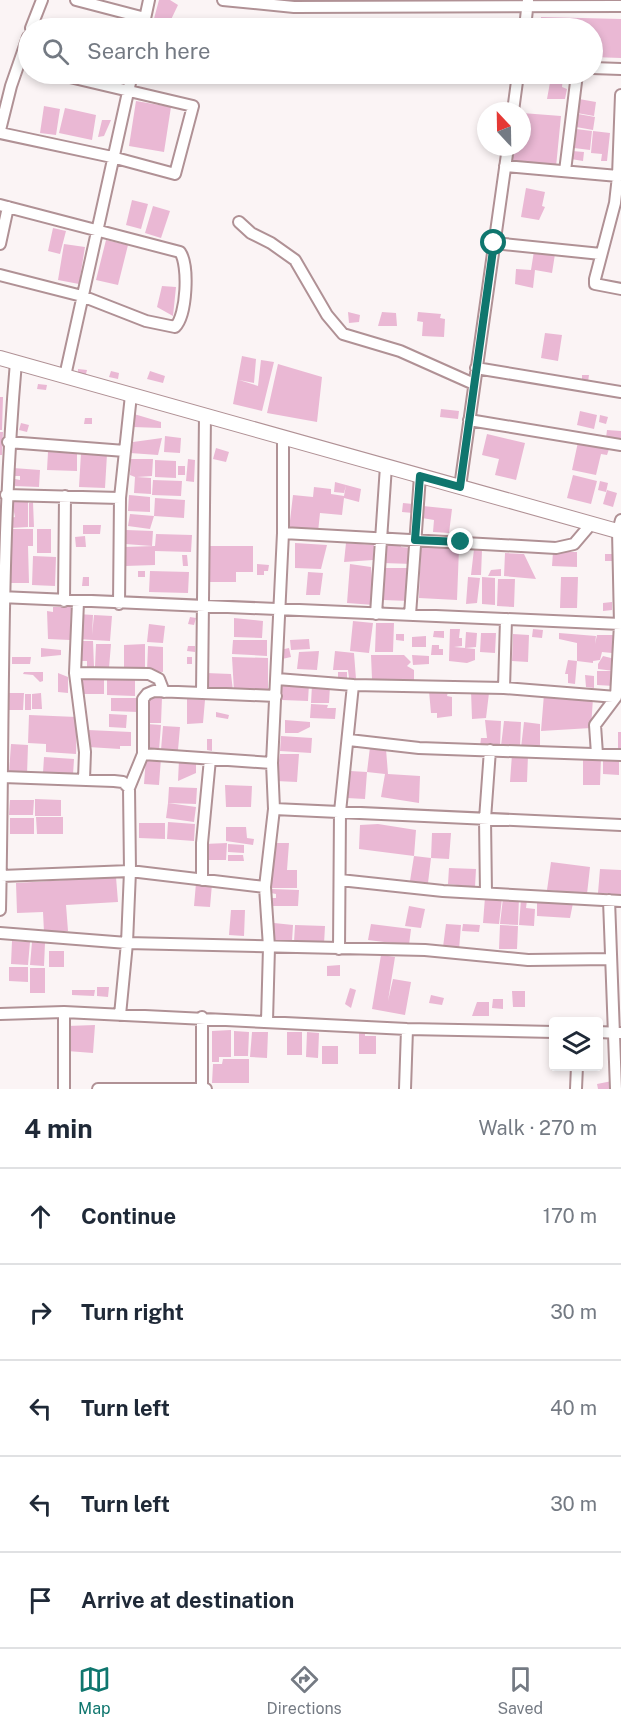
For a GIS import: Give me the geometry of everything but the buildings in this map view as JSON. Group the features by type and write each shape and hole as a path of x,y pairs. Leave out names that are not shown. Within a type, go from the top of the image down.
{"main road":[{"path":"0,358 591,524 620,528"}],"street":[{"path":"35,18 42,0"},
{"path":"76,0 129,18"},
{"path":"145,18 149,0"},
{"path":"223,0 295,4 607,3 621,6"},
{"path":"526,18 528,3"},
{"path":"603,68 621,69"},
{"path":"18,72 6,85 0,131 112,156 175,174 178,170 193,106 101,84"},
{"path":"65,376 130,84"},
{"path":"514,102 517,84"},
{"path":"565,171 576,84"},
{"path":"621,96 615,203 595,284 621,289"},
{"path":"460,487 507,156"},
{"path":"505,166 618,176"},
{"path":"0,244 4,206 180,252 187,267 179,323 175,327 146,321 82,296 0,275"},
{"path":"239,222 251,233 271,243 295,260 327,315 343,334 400,351 474,384"},
{"path":"494,243 601,254"},
{"path":"0,910 3,777 1,765 2,521 16,362"},
{"path":"476,369 621,389"},
{"path":"119,604 120,498 130,394"},
{"path":"202,693 205,415"},
{"path":"469,420 621,445"},
{"path":"267,1021 269,947 265,887 274,809 272,763 283,533 283,437"},
{"path":"8,442 125,451"},
{"path":"376,614 387,466"},
{"path":"410,615 420,476"},
{"path":"6,495 120,498"},
{"path":"64,601 65,496"},
{"path":"283,533 556,548 574,544 591,524"},
{"path":"597,754 595,726 616,697 620,624 620,528"},
{"path":"2,597 119,604 620,624"},
{"path":"78,602 75,673 85,752 84,779"},
{"path":"504,688 506,619"},
{"path":"75,673 149,674 159,679 164,692"},
{"path":"277,679 353,685 504,688 616,697"},
{"path":"339,949 340,812 353,685"},
{"path":"120,1015 127,942 130,871 129,788 143,754 143,699 147,694 164,692 276,696"},
{"path":"349,740 419,748 621,755"},
{"path":"486,893 485,819 490,750"},
{"path":"143,754 272,763"},
{"path":"202,880 202,843 210,759"},
{"path":"3,777 123,782 129,788"},
{"path":"274,809 621,825"},
{"path":"1,876 130,871 265,887"},
{"path":"340,880 486,893 621,901"},
{"path":"609,900 617,1033 616,1089"},
{"path":"0,933 127,942 425,950 528,960 611,959"},
{"path":"64,1012 64,1089"},
{"path":"0,1014 64,1012 202,1017 407,1029 549,1032"},
{"path":"98,1089 203,1089 202,1017"},
{"path":"405,1089 407,1029"},
{"path":"576,1089 577,1071"}],"route":[{"path":"461,542 415,540 420,476 460,487 494,243"}]}
